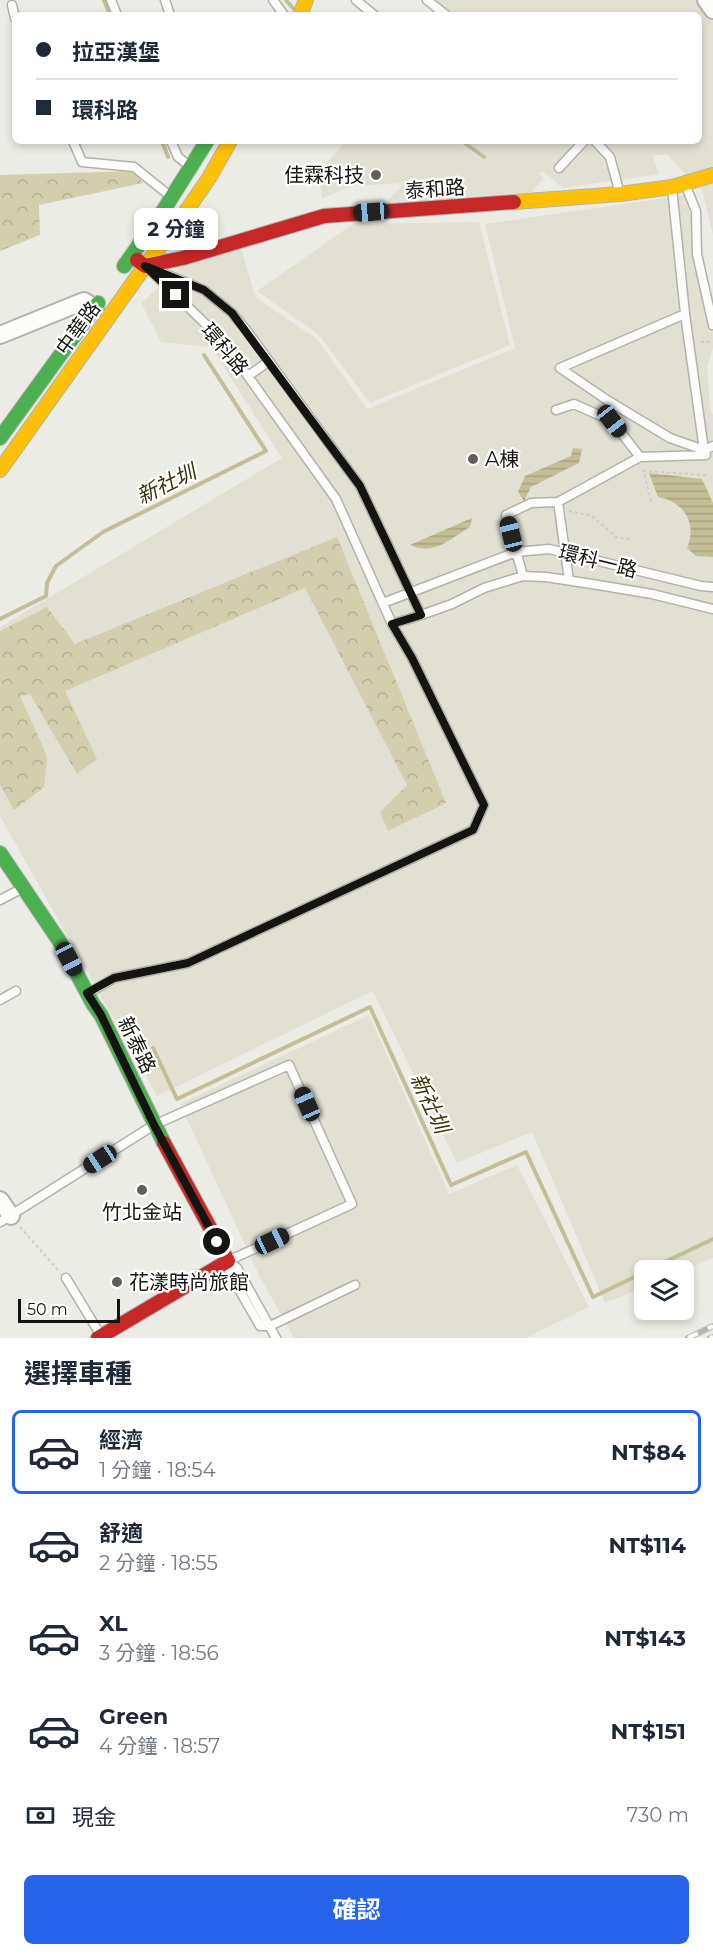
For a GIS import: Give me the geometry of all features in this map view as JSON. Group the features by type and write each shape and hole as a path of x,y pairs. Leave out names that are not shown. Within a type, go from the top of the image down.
{"street":[{"path":"706,0 713,10"},
{"path":"118,274 172,197 205,144"},
{"path":"208,178 228,144"},
{"name":"泰和路","path":"145,266 183,258 324,216 621,194 679,185 713,175"},
{"name":"中華路","path":"0,470 208,178"},
{"path":"130,256 145,266"},
{"name":"中華路","path":"0,438 106,292"},
{"path":"0,334 84,301 95,308"},
{"name":"新泰路","path":"0,853 60,942 101,1015 154,1125 228,1262"},
{"path":"0,1200 5,1219"},
{"path":"100,1337 228,1262"}],"lane":[{"path":"356,0 370,12"},
{"path":"427,0 442,12"},
{"path":"12,5 14,12"},
{"path":"74,144 81,162 134,167 187,210"},
{"path":"172,144 178,157 208,178"},
{"path":"559,168 581,144"},
{"path":"599,144 610,157 621,194"},
{"path":"679,185 685,314 705,452"},
{"path":"679,185 696,211 697,254 713,325"},
{"name":"環科路","path":"145,266 204,290 232,313 360,486 421,615"},
{"name":"環科路","path":"87,993 114,978 188,963 473,830 484,805 412,658 392,624 336,499 222,340 145,266"},
{"path":"685,314 560,368 670,438 705,452"},
{"path":"248,376 268,362"},
{"path":"556,410 574,404 612,421 640,457"},
{"path":"524,576 506,515 531,503 558,502 640,457 705,452 713,446"},
{"path":"558,502 569,580"},
{"name":"環科一路","path":"383,603 516,552 549,549 713,587"},
{"name":"環科一路","path":"392,624 452,603 484,588 524,576 569,580 652,594 713,609"},
{"path":"0,900 23,888"},
{"path":"0,1000 16,991"},
{"path":"5,1219 154,1125 289,1065 352,1204 228,1262"},
{"name":"新泰路","path":"228,1262 237,1268 276,1338"},
{"path":"66,1278 100,1337"},
{"path":"270,1326 355,1285"}],"path":[{"path":"701,342 713,342"},
{"path":"643,471 707,475"},
{"path":"558,502 570,511 592,516 616,537 630,539"},
{"path":"5,1219 66,1278"}],"shaded area":[{"path":"433,0 713,0 713,235 702,190 666,154 653,156 659,174 563,188 544,172 539,173 544,178 532,192 384,204 405,183 352,186 322,198 318,171 344,144 702,144 702,12 445,12"},
{"path":"686,195 713,305 713,347 707,368 710,409 713,415 713,1258 694,1266 694,1260 634,1260 634,1291 605,1303 532,1132 457,1163 373,991 157,1096 0,816 0,627 282,458 211,347 161,342 141,303 184,265 241,247 255,297 317,339 367,409 515,348 485,224"},
{"path":"479,222 510,345 370,403 318,334 257,291 353,224"},
{"path":"573,448 582,449 579,463 531,487 524,501 518,492 525,476 571,456"},
{"path":"649,473 702,479 713,503 713,557 696,556 687,548 691,530 686,515 675,503 658,497"},
{"path":"472,518 470,527 442,545 427,549 410,545"},
{"path":"369,1015 449,1194 517,1165 589,1307 526,1338 294,1338 260,1277 180,1104"}],"green space":[{"path":"134,171 143,183 39,205 40,235 0,251 0,175"},
{"path":"337,537 446,803 388,831 380,812 407,785 305,588 65,691 97,759 77,774 30,694 20,696 47,756 44,787 14,810 0,784 0,631 47,607 75,644"}],"waterway":[{"name":"新社圳","path":"104,0 109,12"},
{"path":"286,0 293,8"},
{"name":"新社圳","path":"163,144 168,157"},
{"path":"466,144 484,157"},
{"name":"新社圳","path":"0,619 46,596 47,583 56,566 103,532 266,451 204,355"},
{"name":"新社圳","path":"153,1048 177,1099 370,1007 451,1185 526,1152 593,1297 634,1277"},
{"name":"新社圳","path":"669,1260 713,1239"}],"railway":[{"path":"688,1338 713,1326"}],"traffic: fast":[{"path":"124,266 163,211 205,144"},
{"path":"0,438 98,303"},
{"path":"0,853 60,942 101,1015 164,1143"}],"traffic: slow":[{"path":"301,12 306,0"},
{"path":"0,470 178,223 209,178 228,144"},
{"path":"514,202 620,194 672,187 713,175"}],"traffic: jam":[{"path":"137,260 145,266 183,258 324,216 514,202"},
{"path":"98,1338 228,1261 164,1143"}],"place":[{"name":"佳霖科技","path":"376,175"},
{"name":"A棟","path":"473,459"},
{"name":"竹北金站","path":"142,1190"},
{"name":"花漾時尚旅館","path":"117,1282"}],"route":[{"path":"176,295 145,266 204,290 232,313 360,486 421,615 392,624 412,658 484,805 473,830 188,963 114,978 87,993 101,1015 154,1125 217,1242"}]}
